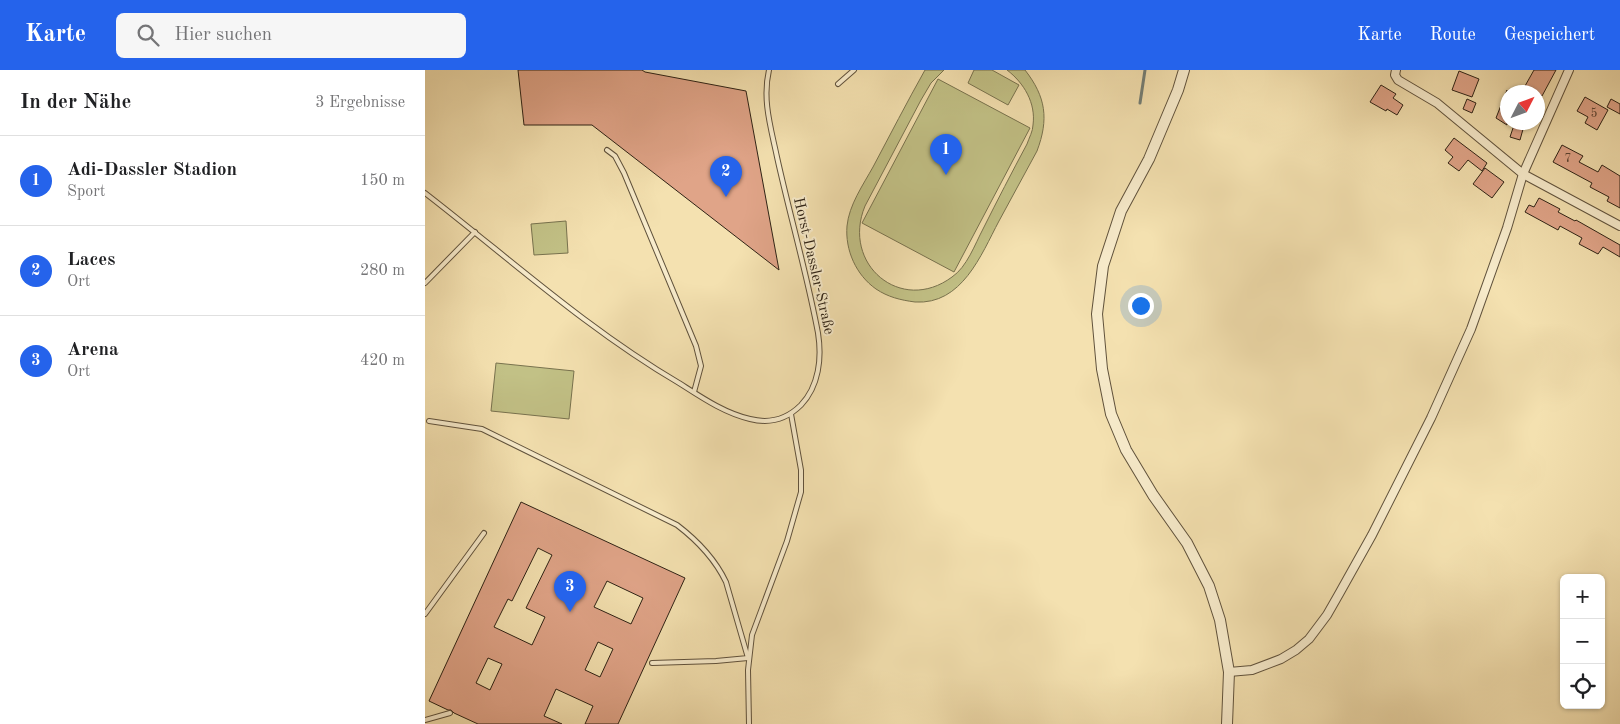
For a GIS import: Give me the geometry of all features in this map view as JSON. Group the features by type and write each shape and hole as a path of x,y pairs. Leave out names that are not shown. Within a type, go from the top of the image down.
{"street":[{"path":"1184,70 1178,90 1149,159 1121,211 1103,266 1097,314 1102,369 1111,414 1126,450 1153,495 1187,543 1209,586 1220,620 1229,672 1227,724"},
{"path":"1396,70 1395,75 1398,80 1437,103 1523,174 1620,226"},
{"path":"1229,672 1252,670 1281,658 1309,639 1327,615 1372,535 1431,418 1471,329 1507,228 1523,174 1569,70"}],"lane":[{"name":"Horst-Dassler-Straße","path":"769,70 766,104 819,347 818,370 810,394 791,414"},
{"path":"838,84 854,70"},
{"path":"607,150 615,156 624,172 691,334 701,366 694,392"},
{"path":"425,193 535,283 590,324 627,351 718,407 752,420 772,421 782,419 791,414 801,470 801,492 787,541 752,635 749,658 749,724"},
{"path":"425,283 475,232"},
{"path":"429,421 482,429 677,525 701,545 722,573 731,594 749,658"},
{"path":"425,614 484,533"},
{"path":"652,663 749,658"},
{"path":"425,720 450,714"}],"shaded area":[{"path":"925,70 944,70 931,83 921,100 865,206 860,227 861,247 869,264 880,278 896,287 914,290 933,287 957,273 974,248 1027,144 1033,127 1031,101 1019,81 1007,70 1025,70 1041,99 1044,118 1037,151 985,248 968,275 957,287 945,295 931,301 915,302 885,294 876,289 863,277 850,253 847,226 848,218 857,195"},
{"path":"974,70 992,70 1019,85 1008,105 968,83"},
{"path":"938,79 1030,128 954,272 862,223"},
{"path":"566,221 568,253 534,255 531,224"},
{"path":"496,363 574,371 569,419 491,411"}],"building":[{"path":"518,70 642,70 746,91 779,270 592,125 524,125"},
{"path":"1534,70 1556,70 1545,90 1545,85 1526,85"},
{"path":"1459,71 1479,79 1472,97 1452,90"},
{"path":"1381,85 1396,94 1393,98 1403,105 1397,115 1370,102"},
{"path":"1585,97 1608,110 1597,130 1585,123 1588,117 1577,111"},
{"path":"1467,99 1476,103 1472,113 1463,109"},
{"path":"1611,99 1620,104 1620,114 1607,107"},
{"path":"1500,108 1500,121 1496,118"},
{"path":"1512,130 1523,130 1520,140 1510,137"},
{"path":"1454,138 1487,163 1482,171 1468,160 1459,171 1448,163 1453,157 1445,150"},
{"path":"1562,145 1583,156 1579,162 1598,172 1602,165 1620,176 1620,208 1607,201 1609,197 1590,187 1592,183 1553,162"},
{"path":"1485,168 1504,182 1492,198 1473,184"},
{"path":"1539,198 1560,209 1558,212 1620,245 1620,257 1603,247 1598,254 1579,244 1582,238 1560,226 1558,230 1525,212 1529,205 1534,207"},
{"path":"521,502 685,578 618,724 585,724 593,706 556,689 544,716 562,724 478,724 429,701","holes":["538,548 552,555 526,608 545,617 532,645 494,627 508,599 512,601","607,581 643,598 631,624 594,607","598,642 613,649 600,677 585,670","488,658 502,664 490,690 476,683"]}],"waterway":[{"path":"1140,103 1145,70"}],"place":[{"name":"Adi-Dassler Stadion","path":"946,175"},
{"name":"Laces","path":"726,197"},
{"name":"Arena","path":"570,612"}]}
